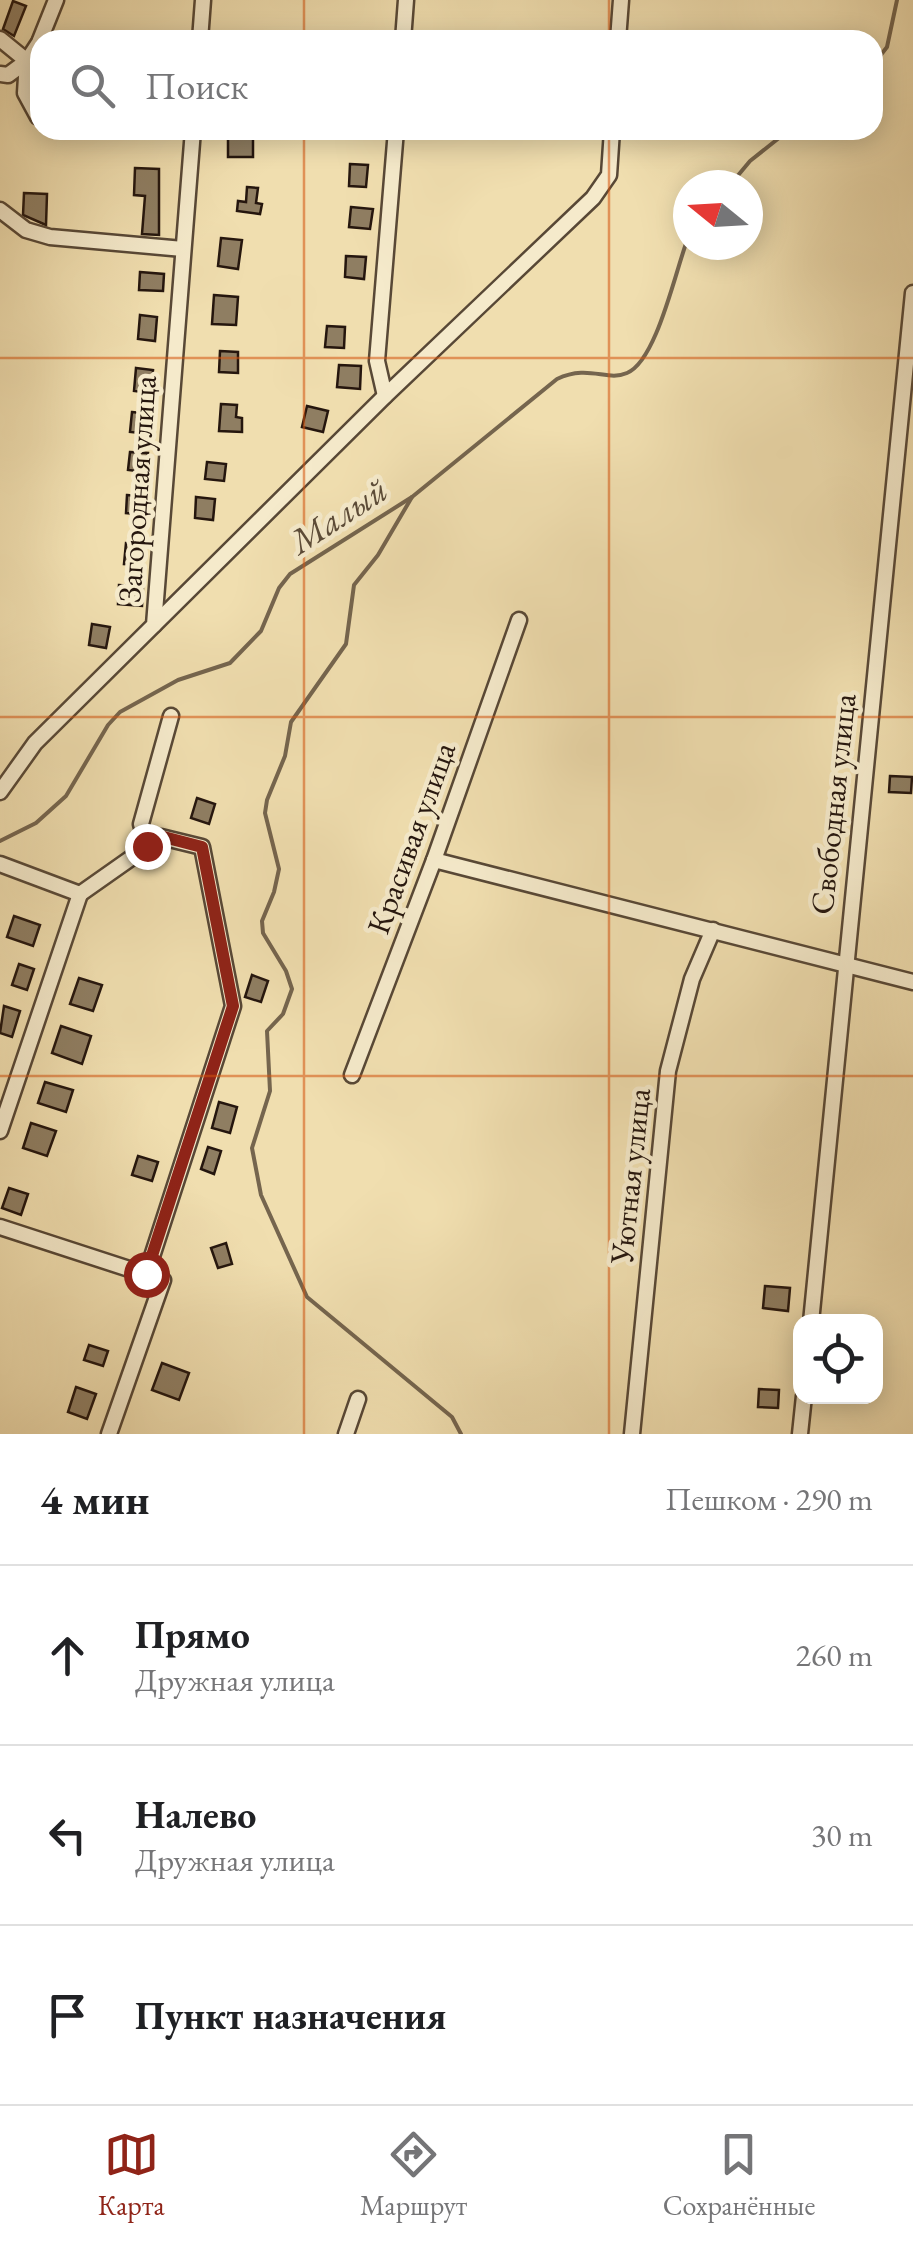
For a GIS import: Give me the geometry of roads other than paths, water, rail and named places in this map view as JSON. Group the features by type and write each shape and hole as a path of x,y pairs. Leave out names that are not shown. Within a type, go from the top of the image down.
{"street":[{"path":"44,30 56,0"},
{"path":"201,30 203,0"},
{"path":"404,30 406,0"},
{"path":"619,30 621,0"},
{"path":"0,39 27,62"},
{"path":"0,74 8,74 30,57"},
{"path":"27,62 25,93 30,102"},
{"name":"Загородная улица","path":"0,792 35,743 154,625 191,140"},
{"path":"385,396 377,361 395,140"},
{"path":"154,625 385,396 594,198 609,175 611,140"},
{"path":"0,210 26,230 50,238 183,248"},
{"name":"Свободная улица","path":"811,1314 913,293"},
{"name":"Красивая улица","path":"352,1075 434,860 518,620"},
{"path":"147,846 141,824 171,716"},
{"path":"0,1131 80,894 160,836 202,847 233,1006 146,1274"},
{"path":"434,860 913,982"},
{"path":"0,864 80,894"},
{"name":"Уютная улица","path":"632,1434 668,1071 692,979 712,930"},
{"path":"0,1227 163,1280 109,1434"},
{"path":"346,1434 358,1399"},
{"path":"800,1434 803,1404"}],"waterway":[{"name":"Малый","path":"883,52 897,0"},
{"name":"Малый","path":"742,170 776,140"},
{"name":"Малый","path":"0,841 36,823 66,796 108,725 120,712 178,680 230,663 261,631 279,588 290,574 412,497 557,379 579,373 620,375 638,365 656,333 681,260"},
{"path":"412,497 378,555 354,585 346,644 291,722 285,756 267,800 265,813 279,869 262,921 263,933 292,989 283,1014 267,1031 270,1091 252,1148 261,1195 307,1297 452,1417 461,1434"}]}
